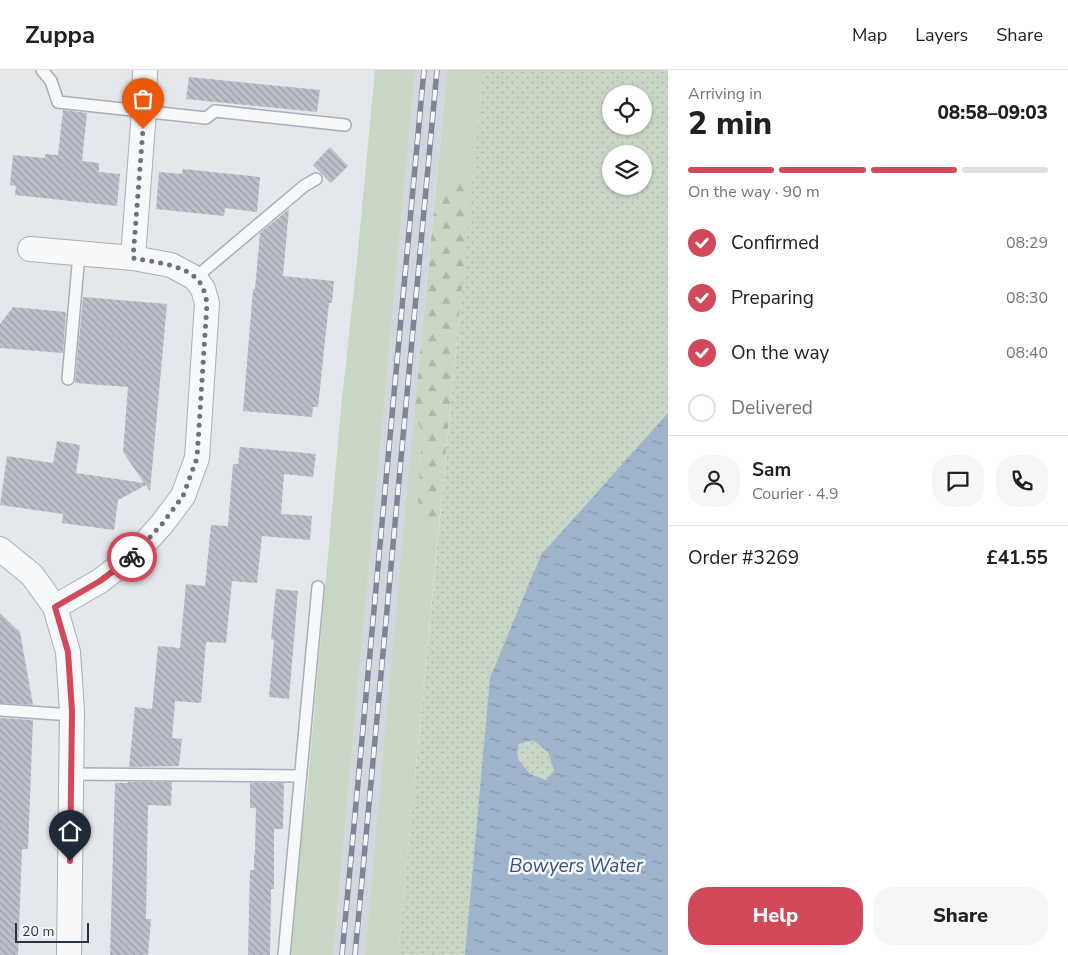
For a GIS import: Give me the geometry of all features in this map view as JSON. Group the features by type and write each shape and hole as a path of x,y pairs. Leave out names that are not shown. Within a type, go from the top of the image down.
{"street":[{"path":"133,258 144,111 145,70"},
{"path":"30,249 133,258 171,265 196,278 203,289 207,303 197,458 183,496 162,524 135,554 100,581 55,607"},
{"path":"0,549 32,574 55,607 68,652 72,716 68,955"}],"lane":[{"path":"42,70 51,81 58,102 206,118 215,111 345,125"},
{"path":"196,278 304,186 316,179"},
{"path":"68,379 79,254"},
{"path":"284,955 318,587"},
{"path":"0,710 72,716"},
{"path":"71,774 300,776"}],"shaded area":[{"path":"415,70 447,70 403,551 365,955 333,955"}],"green space":[{"path":"375,70 415,70 333,955 291,955 341,408"},
{"path":"447,70 483,70 473,179 437,179"},
{"path":"483,70 668,70 668,955 398,955"},
{"path":"596,104 602,113 602,135 606,135 593,162 462,287 438,534 423,526 418,500 422,431 414,415 437,179 473,179 504,141"},
{"path":"414,415 422,431 418,500 423,525 438,534 398,955 365,955"}],"water":[{"name":"Bowyers Water","path":"668,413 668,955 465,955 490,678 541,555","holes":["533,740 548,752 554,771 546,780 530,774 517,758 518,744"]}],"building":[{"path":"189,77 320,90 317,112 186,99"},
{"path":"63,110 87,113 82,161 99,163 99,172 120,174 117,206 15,195 16,186 10,185 13,155 45,158 45,154 58,155"},
{"path":"330,147 348,166 331,183 313,165"},
{"path":"183,169 260,177 257,212 225,208 224,216 156,209 159,172 182,174"},
{"path":"289,209 283,276 334,281 332,303 329,303 318,407 313,407 312,417 243,411 253,289 255,289 260,233"},
{"path":"83,297 167,304 150,491 146,485 118,500 114,530 62,523 63,514 0,505 7,456 53,463 57,441 80,445 76,473 144,483 123,452 128,387 75,383"},
{"path":"13,307 66,312 63,353 0,348 0,324"},
{"path":"240,447 316,454 313,477 284,474 281,514 312,516 310,540 262,536 257,583 232,581 226,643 206,642 201,703 175,701 172,738 182,739 179,766 129,767 135,707 152,709 158,646 180,648 186,584 205,586 211,525 228,526 233,464 238,464"},
{"path":"276,589 298,591 289,699 269,697 274,640 271,639"},
{"path":"0,613 20,632 33,705 0,703"},
{"path":"0,718 33,720 28,849 22,849 18,955 0,955"},
{"path":"172,782 171,806 148,805 146,919 151,919 148,955 110,955 115,783"},
{"path":"250,783 284,783 283,829 274,829 274,889 271,889 270,955 248,955 250,870 254,870 256,808 250,808"}],"railway":[{"path":"342,955 424,70"},
{"path":"355,955 437,70"}],"way so far":[{"path":"132,557 162,524 183,496 197,458 207,303 203,289 196,278 171,265 133,258 143,129"}],"route":[{"path":"70,861 72,711 68,652 55,607 100,581 132,557"}]}
